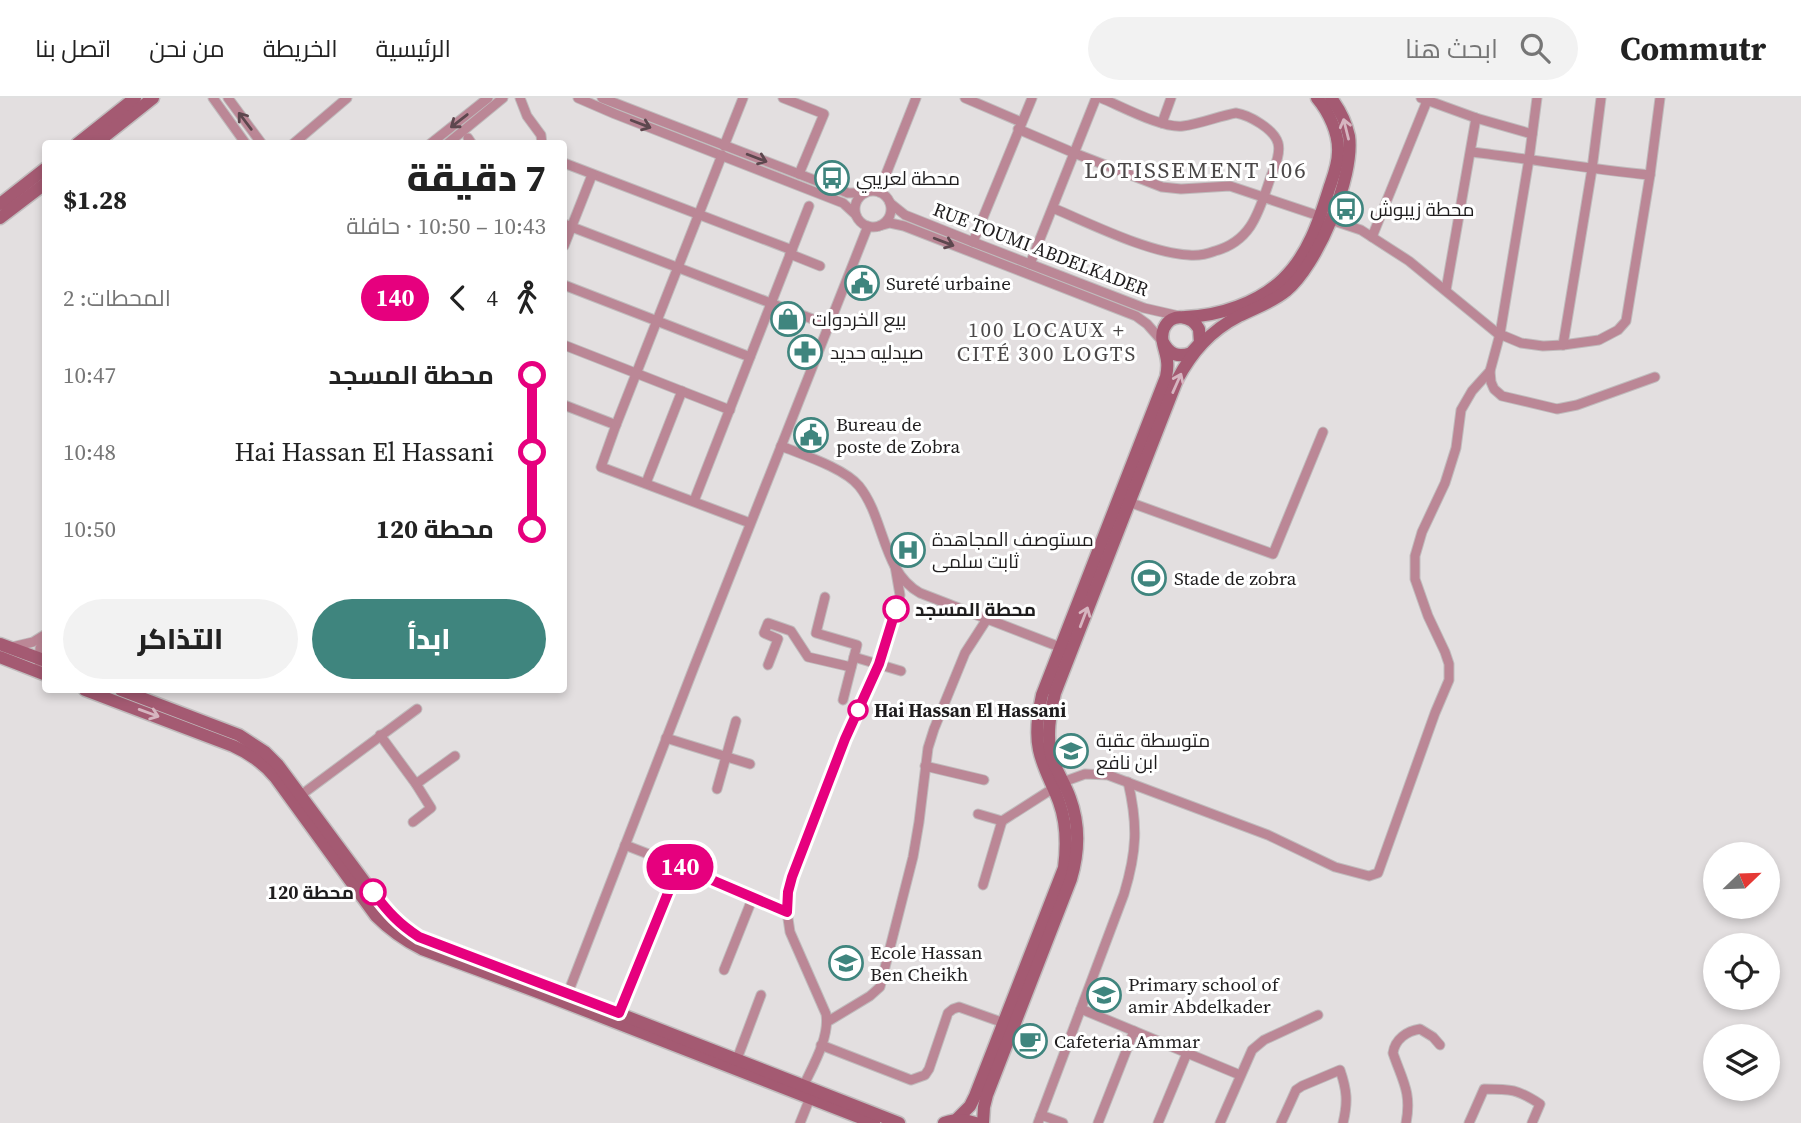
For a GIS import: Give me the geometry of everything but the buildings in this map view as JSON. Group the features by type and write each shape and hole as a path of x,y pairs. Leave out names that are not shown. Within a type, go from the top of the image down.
{"street":[{"path":"82,140 135,98"},
{"path":"100,140 153,98"},
{"path":"213,98 243,140"},
{"path":"228,98 259,140"},
{"path":"298,140 347,98"},
{"path":"435,140 488,98"},
{"path":"452,140 503,98"},
{"path":"520,98 542,140"},
{"path":"579,98 615,114 723,150 799,174 848,193 879,192 890,203 888,218 879,226 868,226 843,203 723,150 602,98"},
{"path":"743,98 601,467 750,523"},
{"path":"783,98 824,114 799,174"},
{"path":"879,192 916,98"},
{"path":"965,98 1074,153 1162,187 1181,189 1230,186 1361,230 1409,261 1500,334 1521,343 1543,346 1599,340 1618,330 1626,321 1660,98"},
{"path":"973,242 1032,98"},
{"path":"1030,264 1096,98"},
{"path":"1053,208 1126,238 1164,251 1191,256 1220,250 1242,237 1253,223 1278,156 1278,142 1271,132 1256,120 1236,113 1183,126 1172,126 1101,98"},
{"path":"1162,123 1171,98"},
{"path":"951,1121 970,1106 975,1096 1064,867 1066,831 1049,736 1051,709 1065,649 1123,500 1166,377 1168,365 1163,329 1172,319 1229,310 1268,291 1281,281 1301,258 1326,217 1339,153 1332,122 1317,98"},
{"path":"1163,342 1171,353 1177,356 1191,354 1210,335 1236,317 1286,291 1310,263 1326,217 1347,172 1349,138 1340,111 1331,98"},
{"path":"1537,98 1500,334 1490,371 1491,382 1502,396 1557,409 1577,405 1655,377"},
{"path":"1563,345 1601,98"},
{"path":"1372,237 1424,99 1532,134"},
{"path":"1446,290 1476,118"},
{"path":"1471,152 1650,175"},
{"path":"567,164 791,252 820,266"},
{"path":"0,204 42,172"},
{"path":"592,174 567,225 828,325"},
{"path":"0,218 42,186"},
{"path":"856,215 856,203 865,193"},
{"name":"RUE TOUMI ABDELKADER","path":"890,203 905,215 973,242 1144,308 1184,317"},
{"path":"694,501 809,206"},
{"name":"RUE TOUMI ABDELKADER","path":"879,226 890,223 904,226 1136,316 1163,342"},
{"path":"568,993 868,226"},
{"path":"567,286 750,357"},
{"path":"1123,500 1177,380 1200,343 1199,330 1191,319 1184,317"},
{"path":"567,346 730,410"},
{"path":"984,885 1002,821 1058,785 1096,773 1128,782 1268,835 1335,867 1369,876 1378,873 1434,713 1449,680 1446,652 1428,616 1415,579 1415,556 1422,532 1446,482 1457,448 1461,410 1472,391 1490,371"},
{"path":"646,483 682,391"},
{"path":"567,406 615,425"},
{"path":"1123,500 1273,554 1323,432"},
{"path":"781,446 842,472 858,485 868,501 895,566 911,588 1065,649"},
{"path":"800,1123 805,1093 828,1028 826,1014 790,932 788,892 845,739 879,664 900,595 895,566"},
{"path":"898,601 908,594 920,593"},
{"path":"825,597 816,633 857,645 843,700"},
{"path":"827,1021 870,996 880,987 913,857 925,766 933,729 964,653 987,619"},
{"path":"768,665 778,639 764,633 768,623 791,631 808,657 851,667"},
{"path":"3,649 33,642 42,636"},
{"path":"3,649 42,667"},
{"path":"854,657 901,671"},
{"path":"93,693 233,746 262,763 376,916 389,930 406,941 805,1093 874,1123"},
{"path":"129,693 239,735 265,752 301,795 387,912 419,937 737,1059 805,1093 899,1123"},
{"path":"301,795 416,709"},
{"path":"717,789 736,721"},
{"path":"380,735 430,808 413,822"},
{"path":"666,738 750,764"},
{"path":"416,784 455,756"},
{"path":"925,766 984,780"},
{"path":"1063,1123 1040,1119 1131,870 1135,826 1128,782"},
{"path":"983,1123 987,1095 1075,866 1077,826 1071,799 1058,785"},
{"path":"978,814 1002,821"},
{"path":"625,845 787,912"},
{"path":"619,1013 679,866"},
{"path":"724,970 754,897"},
{"path":"737,1059 761,995"},
{"path":"821,1045 911,1080 925,1075 929,1069 948,1013 953,1009 959,1007 1004,1023"},
{"path":"1081,1009 1240,1075"},
{"path":"1220,1123 1252,1050 1318,1015"},
{"path":"1406,1123 1407,1089 1393,1053 1394,1046 1404,1035 1420,1029 1426,1031 1440,1045"},
{"path":"1098,1123 1134,1031"},
{"path":"1158,1123 1187,1053"},
{"path":"1281,1123 1296,1090 1340,1070 1346,1088 1347,1103 1343,1123"},
{"path":"1469,1123 1484,1089 1509,1089 1523,1093 1540,1104 1532,1123"},
{"path":"951,1121 965,1119 975,1123"}],"bus line":[{"name":"140","path":"373,892 387,912 419,937 619,1013 679,866 787,912 792,877 845,739 879,664 896,609"}],"place":[{"name":"محطة لعريبي","path":"832,178"},
{"name":"محطة زيبوش","path":"1346,209"},
{"name":"Sureté urbaine","path":"862,283"},
{"name":"بيع الخردوات","path":"788,319"},
{"name":"صيدليه حديد","path":"805,352"},
{"name":"Bureau de poste de Zobra","path":"811,435"},
{"name":"مستوصف المجاهدة ثابت سلمى","path":"908,550"},
{"name":"Stade de zobra","path":"1149,578"},
{"name":"محطة المسجد","path":"896,609"},
{"name":"Hai Hassan El Hassani","path":"858,710"},
{"name":"متوسطة عقبة ابن نافع","path":"1071,751"},
{"name":"محطة 120","path":"373,892"},
{"name":"Ecole Hassan Ben Cheikh","path":"846,963"},
{"name":"Primary school of amir Abdelkader","path":"1104,995"},
{"name":"Cafeteria Ammar","path":"1030,1041"}],"district":[{"name":"LOTISSEMENT 106","path":"1196,170"},
{"name":"100 LOCAUX + CITÉ 300 LOGTS","path":"1047,342"}]}
